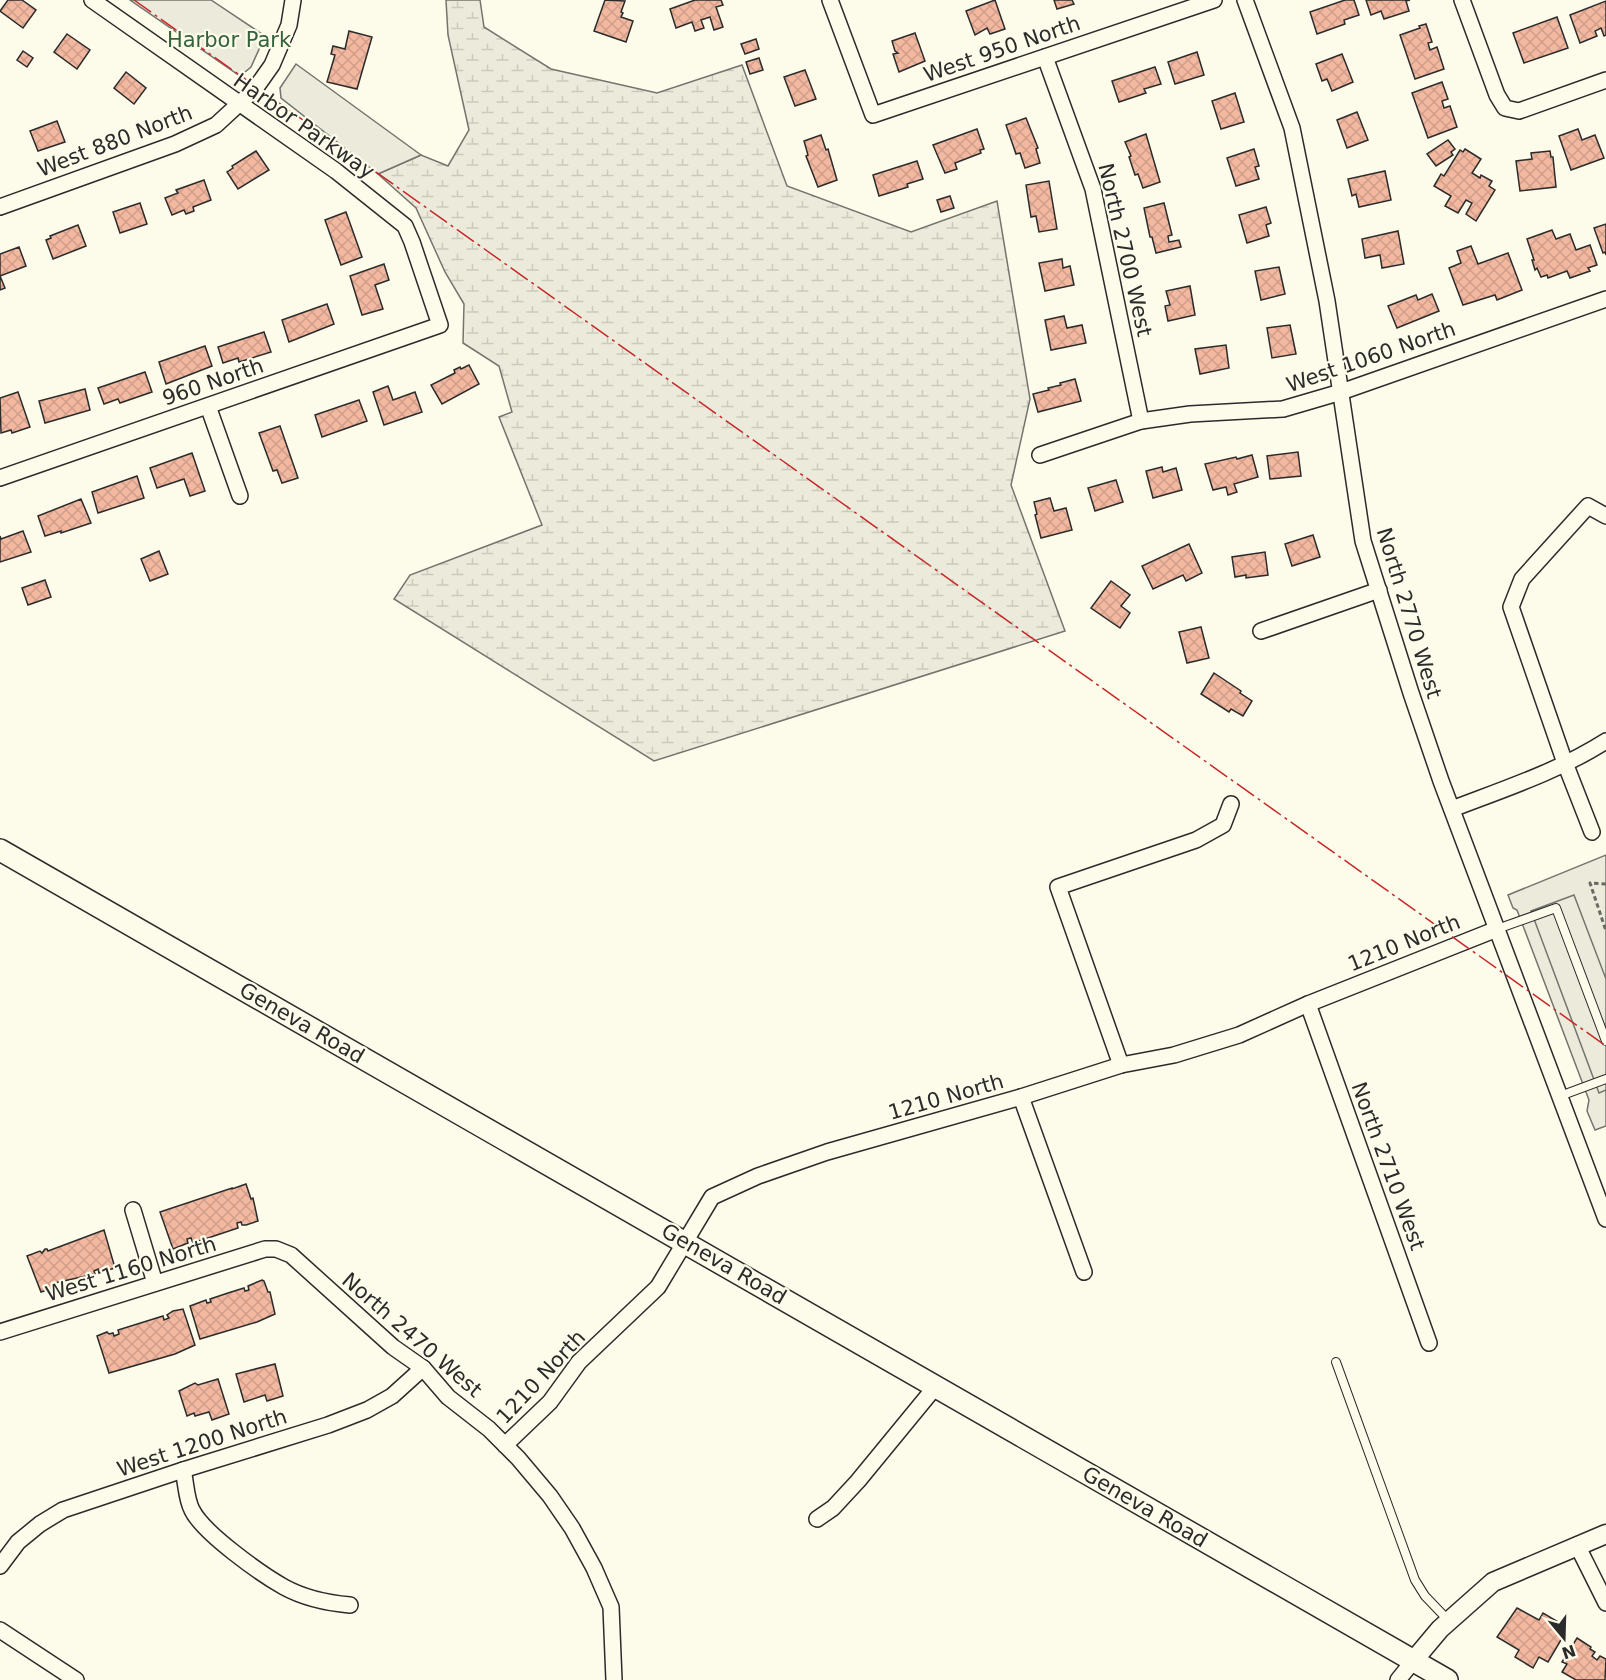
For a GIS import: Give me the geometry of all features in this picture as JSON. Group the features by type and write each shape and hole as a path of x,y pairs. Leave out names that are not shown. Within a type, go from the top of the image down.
{"main road":[{"name":"Geneva Road","path":"0,850 1447,1680"}],"street":[{"name":"Harbor Parkway","path":"92,0 336,171 405,226 440,325"},
{"name":"West 880 North","path":"0,207 175,144 216,125 255,89 272,65 289,25 294,0"},
{"name":"West 950 North","path":"830,0 873,115 1214,0"},
{"name":"North 2770 West","path":"1245,0 1292,128 1327,301 1363,541 1411,693 1452,809 1606,1219"},
{"path":"1462,0 1497,95 1505,108 1519,111 1606,80"},
{"name":"North 2700 West","path":"1045,57 1093,189 1141,421"},
{"name":"West 1060 North","path":"1040,455 1141,421 1190,414 1283,409 1341,392 1606,298"},
{"name":"960 North","path":"0,478 440,325"},
{"path":"207,406 240,496"},
{"path":"1592,832 1565,763 1511,607 1522,579 1587,506 1606,516"},
{"path":"1261,631 1378,590"},
{"path":"1452,809 1565,763 1606,741"},
{"path":"1121,1065 1058,887 1196,840 1223,825 1231,804"},
{"name":"1210 North","path":"505,1445 550,1402 579,1362 658,1287 712,1197 758,1176 827,1152 1021,1097 1121,1065 1174,1055 1239,1035 1308,1004 1497,929"},
{"name":"North 2710 West","path":"1308,1004 1429,1342"},
{"path":"1021,1097 1084,1272"},
{"path":"134,1210 155,1283"},
{"name":"West 1160 North","path":"0,1332 265,1249 276,1249"},
{"name":"North 2470 West","path":"276,1249 291,1255 393,1347 423,1368 448,1397 489,1429 505,1445 550,1496 573,1528 611,1607 614,1680"},
{"name":"West 1200 North","path":"0,1566 18,1542 40,1524 63,1510 328,1425 367,1410 392,1396 423,1368"},
{"path":"817,1519 832,1508 858,1481 936,1386"},
{"path":"183,1470 192,1510 211,1534 228,1548 284,1588 324,1602 350,1605"},
{"path":"1398,1680 1449,1621 1493,1582 1606,1534"},
{"path":"1577,1545 1606,1603"},
{"path":"0,1630 75,1680"}],"lane":[{"path":"1497,929 1556,908 1606,1041"},
{"path":"1560,1096 1606,1079"},
{"path":"1336,1362 1415,1580 1425,1596 1449,1621"}],"path":[{"path":"1606,890 1604,884 1590,883 1606,931"}],"green space":[{"name":"Harbor Park","path":"130,0 211,0 265,36 251,67 240,76"},
{"path":"446,0 480,0 484,27 551,69 657,93 742,65 787,186 911,232 997,201 1030,399 1011,485 1065,631 654,761 394,599 410,575 542,525 499,417 512,412 499,366 463,343 464,304 445,272 416,208 378,174 421,155 448,166 469,130 448,35"},
{"name":"Harbor Park","path":"296,64 421,155 378,174 281,98 280,88"},
{"path":"1606,855 1606,1126 1595,1130 1587,1111 1589,1100 1517,910 1513,908 1508,895"}],"shaded area":[{"path":"1574,895 1606,979 1606,1090 1599,1093 1531,911"}],"building":[{"path":"8,0 22,0 36,10 23,28 0,11"},
{"path":"605,0 625,1 621,17 633,21 626,42 594,31"},
{"path":"695,0 721,0 723,5 716,7 723,27 714,30 710,17 701,20 704,28 695,31 692,22 676,28 670,9"},
{"path":"995,0 1005,29 990,34 987,28 975,35 966,11"},
{"path":"1054,0 1072,0 1074,4 1057,9"},
{"path":"1345,0 1354,0 1359,15 1344,20 1345,24 1317,34 1310,12"},
{"path":"1366,0 1410,0 1406,1 1409,11 1384,19 1381,11 1371,15"},
{"path":"1606,1 1606,35 1604,36 1601,28 1595,31 1597,36 1580,43 1570,15"},
{"path":"1557,17 1568,48 1524,63 1513,33"},
{"path":"1426,24 1432,42 1428,43 1430,50 1437,47 1444,69 1415,79 1400,35"},
{"path":"349,31 372,37 357,89 327,82 335,55 331,54 333,46 345,49"},
{"path":"915,33 925,61 899,72 893,54 898,53 892,41"},
{"path":"67,34 90,50 77,69 54,52"},
{"path":"756,39 759,49 745,54 741,44"},
{"path":"23,51 33,58 27,67 17,60"},
{"path":"1197,52 1204,75 1175,84 1168,62"},
{"path":"1342,54 1353,82 1332,91 1327,79 1322,81 1316,64"},
{"path":"759,58 763,70 750,74 746,62"},
{"path":"1155,67 1161,84 1144,89 1146,93 1119,102 1112,81"},
{"path":"805,70 816,99 795,106 784,77"},
{"path":"126,72 146,88 134,104 114,88"},
{"path":"1442,82 1448,99 1442,101 1444,108 1450,106 1457,127 1428,138 1412,93"},
{"path":"1235,93 1244,122 1221,129 1212,101"},
{"path":"1357,112 1368,140 1347,148 1337,120"},
{"path":"1026,118 1038,148 1036,149 1040,163 1025,168 1020,153 1016,154 1006,125"},
{"path":"57,121 65,142 38,151 30,131"},
{"path":"977,129 984,149 980,150 981,153 955,163 957,169 945,173 933,145"},
{"path":"1578,129 1582,140 1595,135 1604,158 1571,170 1559,136"},
{"path":"1146,134 1160,182 1143,188 1138,174 1135,175 1125,142"},
{"path":"821,135 826,150 828,149 837,180 818,187 806,156 808,155 804,141"},
{"path":"1448,140 1455,149 1451,152 1453,155 1436,166 1427,154"},
{"path":"1254,149 1259,166 1255,167 1259,179 1236,186 1227,158"},
{"path":"1465,149 1481,159 1472,173 1492,181 1489,186 1495,190 1476,221 1466,214 1472,203 1466,200 1458,213 1445,206 1451,196 1434,186 1441,174 1444,176 1460,150 1463,152"},
{"path":"256,151 269,170 238,189 227,172 233,168 232,166"},
{"path":"1550,151 1553,157 1556,187 1520,191 1516,161 1532,159 1531,153"},
{"path":"917,161 923,179 907,184 908,187 879,196 873,175"},
{"path":"1385,171 1391,200 1359,207 1356,194 1352,196 1348,179"},
{"path":"204,180 211,200 193,207 194,211 186,214 184,210 172,215 165,198 178,193 176,190"},
{"path":"1049,181 1057,229 1039,232 1036,216 1031,217 1026,185"},
{"path":"950,196 954,208 941,212 937,200"},
{"path":"140,203 147,224 120,233 113,212"},
{"path":"1164,203 1172,235 1168,236 1169,242 1179,240 1181,247 1156,253 1144,208"},
{"path":"1266,207 1271,223 1266,225 1269,236 1247,243 1239,215"},
{"path":"346,212 362,257 341,265 325,220"},
{"path":"1606,224 1606,255 1605,252 1603,253 1594,228"},
{"path":"78,225 86,246 53,259 46,240 51,238 50,236"},
{"path":"1552,230 1556,239 1570,234 1576,250 1590,245 1597,265 1588,268 1590,271 1570,278 1567,271 1548,278 1547,275 1541,277 1537,268 1535,270 1527,239"},
{"path":"1398,231 1404,264 1382,268 1380,255 1365,258 1362,239"},
{"path":"1471,246 1478,264 1508,253 1522,290 1497,300 1495,295 1463,305 1449,268 1461,263 1457,251"},
{"path":"19,247 26,266 0,276 0,254"},
{"path":"1062,259 1063,268 1070,266 1074,285 1045,291 1039,263"},
{"path":"384,264 389,280 375,285 383,309 362,315 350,276"},
{"path":"1279,267 1285,294 1261,300 1255,271"},
{"path":"0,276 5,288 0,290"},
{"path":"1190,286 1195,315 1168,321 1165,306 1170,305 1166,291"},
{"path":"1432,294 1439,311 1397,328 1388,306 1416,295 1418,300"},
{"path":"327,304 334,324 289,342 282,320"},
{"path":"1064,316 1067,328 1082,325 1086,343 1051,350 1045,320"},
{"path":"1290,325 1296,354 1272,358 1267,328"},
{"path":"264,332 271,352 239,362 238,358 223,363 218,347"},
{"path":"1226,345 1229,368 1200,374 1195,349"},
{"path":"205,346 212,366 166,384 159,362"},
{"path":"469,365 479,384 442,404 431,385 455,373 454,370"},
{"path":"145,372 152,392 120,403 118,399 104,404 98,388"},
{"path":"1075,379 1081,401 1038,412 1033,394"},
{"path":"388,386 393,400 415,392 422,412 384,425 373,392"},
{"path":"85,389 90,410 45,423 39,401"},
{"path":"18,392 30,427 12,433 11,430 1,433 0,398"},
{"path":"359,400 367,421 322,437 315,415"},
{"path":"280,426 298,478 282,483 277,470 273,471 259,433"},
{"path":"1298,452 1301,476 1270,479 1267,456"},
{"path":"192,453 205,491 190,496 184,479 157,488 150,468"},
{"path":"1252,455 1258,477 1234,484 1237,492 1228,495 1226,487 1213,490 1205,464"},
{"path":"1162,467 1163,472 1176,468 1182,490 1153,498 1146,471"},
{"path":"137,476 144,498 98,513 92,492"},
{"path":"1116,480 1123,502 1095,511 1088,488"},
{"path":"1050,498 1054,511 1066,508 1072,530 1041,538 1034,502"},
{"path":"81,499 91,523 45,536 38,516"},
{"path":"23,531 31,552 0,562 0,536 1,539"},
{"path":"1313,535 1320,557 1292,566 1285,544"},
{"path":"1189,544 1202,573 1186,581 1183,575 1153,589 1142,566"},
{"path":"159,551 168,574 150,581 141,559"},
{"path":"1265,552 1268,575 1235,577 1232,557"},
{"path":"45,580 51,597 28,605 22,588"},
{"path":"1111,581 1130,595 1121,606 1130,613 1120,628 1091,608"},
{"path":"1201,627 1209,658 1187,663 1179,632"},
{"path":"1214,673 1252,701 1243,716 1231,709 1229,712 1201,694"},
{"path":"246,1184 251,1199 253,1198 258,1221 246,1225 242,1225 241,1222 237,1223 238,1228 193,1243 191,1238 187,1239 188,1243 173,1249 160,1212"},
{"path":"104,1230 115,1268 99,1273 98,1269 94,1271 95,1274 55,1283 57,1287 41,1292 27,1256 40,1251 42,1253 45,1249 48,1251"},
{"path":"262,1280 270,1292 275,1314 257,1322 200,1339 190,1306 206,1300 207,1303 211,1302 210,1299 244,1288 245,1291 249,1290 248,1286"},
{"path":"183,1309 195,1345 175,1354 109,1373 97,1336 107,1332 113,1333 114,1336 119,1334 118,1330 163,1316 164,1320 169,1318 167,1315 173,1311"},
{"path":"275,1364 283,1396 267,1401 265,1395 244,1402 236,1374"},
{"path":"218,1379 229,1414 212,1420 209,1412 187,1416 179,1391 195,1383 198,1385"},
{"path":"1517,1608 1539,1620 1543,1613 1560,1623 1557,1629 1565,1633 1548,1662 1539,1657 1533,1668 1515,1657 1519,1650 1497,1637"},
{"path":"1577,1638 1591,1647 1590,1649 1595,1652 1592,1656 1597,1660 1600,1656 1606,1659 1605,1680 1576,1680 1562,1672 1567,1664 1562,1662"}],"power":[{"path":"134,0 1606,1046"}]}
